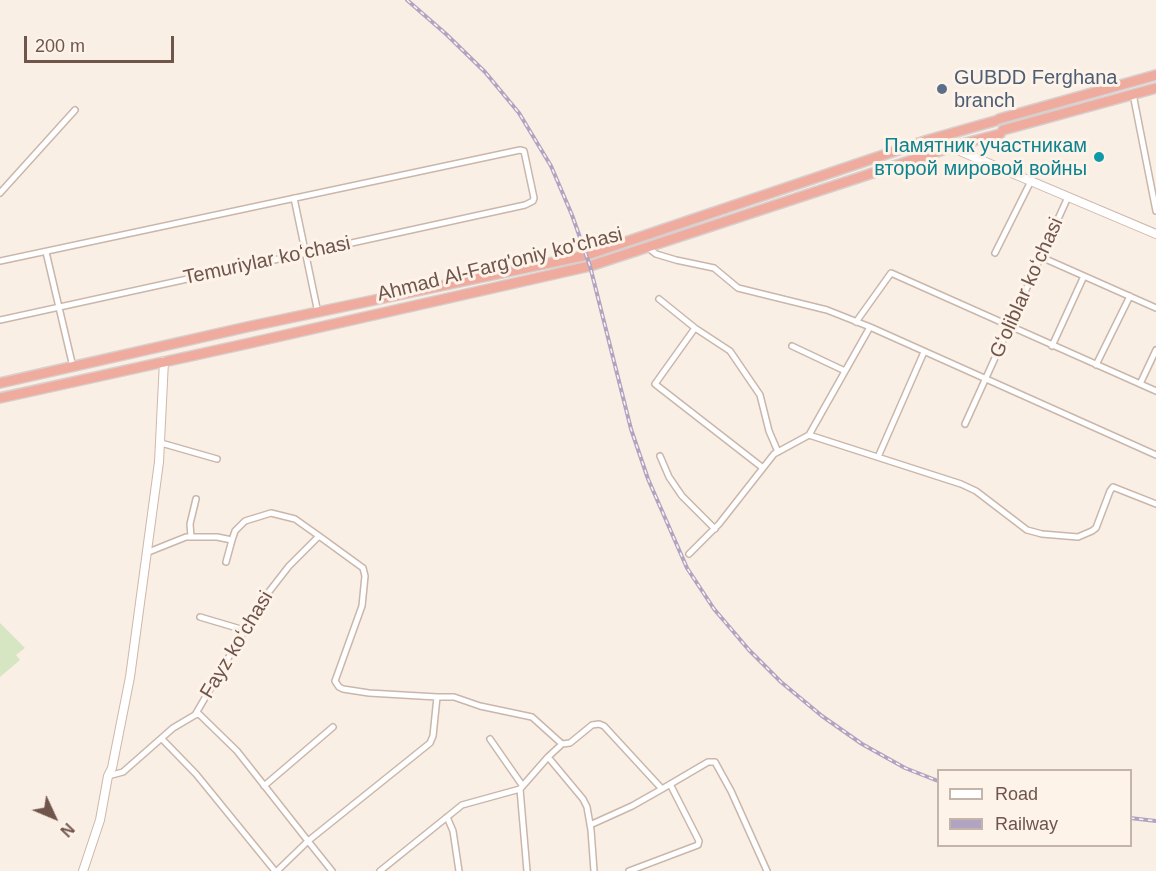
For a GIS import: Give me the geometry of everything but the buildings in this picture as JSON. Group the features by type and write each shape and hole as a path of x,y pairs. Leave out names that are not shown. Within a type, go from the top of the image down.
{"highway":[{"name":"Ahmad Al-Farg'oniy ko'chasi","path":"0,383 247,327 586,255 928,140 1156,75"},
{"name":"Ahmad Al-Farg'oniy ko'chasi","path":"0,398 250,344 590,266 958,145 1156,88"},
{"path":"806,181 811,193"},
{"path":"247,327 250,344"}],"street":[{"path":"1133,94 1156,211"},
{"path":"0,193 75,110"},
{"path":"958,145 962,152 1156,234"},
{"name":"Temuriylar koʻchasi","path":"0,320 525,205 534,198 522,150 294,198"},
{"path":"995,253 1030,181"},
{"name":"Gʻoliblar koʻchasi","path":"965,424 1068,197"},
{"path":"0,261 294,198 318,313"},
{"name":"Gʻoliblar koʻchasi","path":"647,247 656,254 714,268 738,288 827,310 870,327 1156,455"},
{"path":"46,252 73,367"},
{"path":"1041,257 1156,308"},
{"path":"856,322 891,273 1156,392"},
{"path":"1052,346 1084,276"},
{"path":"1096,365 1130,296"},
{"path":"659,299 695,328 730,351 741,365 760,394 769,431 778,452"},
{"path":"689,554 715,529 778,452 809,435 870,327"},
{"path":"695,328 655,384 763,468"},
{"path":"792,346 845,371"},
{"path":"1140,384 1156,350"},
{"path":"878,457 924,352"},
{"path":"83,871 100,820 129,677 161,443 164,361"},
{"path":"809,435 951,480 976,491 1027,530 1042,534 1078,537 1092,531 1096,528 1113,487 1156,504"},
{"path":"161,443 217,459"},
{"path":"660,456 669,477 682,496 715,529"},
{"path":"191,537 190,524 196,499"},
{"path":"226,562 235,531 245,521 271,513 295,519 363,568 365,576 362,606 336,681 339,687 369,693 454,697 480,706 532,717 562,744"},
{"name":"Fayz koʻchasi","path":"108,776 123,772 181,722 195,715 224,669 244,630 274,584 319,536"},
{"path":"146,553 191,537 217,537 232,540"},
{"path":"200,617 244,630"},
{"path":"162,739 196,774 276,871 309,841 430,743 433,736 437,697"},
{"path":"195,715 199,714 237,751 332,871"},
{"path":"380,871 462,805 521,787 548,756 562,744 570,743 592,725 604,726 662,789"},
{"path":"264,786 333,727"},
{"path":"490,739 521,787 527,871"},
{"path":"548,756 583,799 590,825 594,871"},
{"path":"590,825 632,806 708,762 715,762 731,791 767,871"},
{"path":"629,871 698,844 699,841 670,784"},
{"path":"447,817 453,831 459,871"}],"green space":[{"path":"0,623 25,648 16,655 20,660 0,677"}],"railway":[{"path":"407,0 485,72 519,113 551,166 590,266 631,429 648,479 687,568 714,609 749,650 781,682 822,716 862,744 905,768 937,781"},
{"path":"1132,818 1156,821"}],"place":[{"name":"GUBDD Ferghana branch","path":"942,89"},
{"name":"Памятник участникам второй мировой войны","path":"1099,157"}]}
